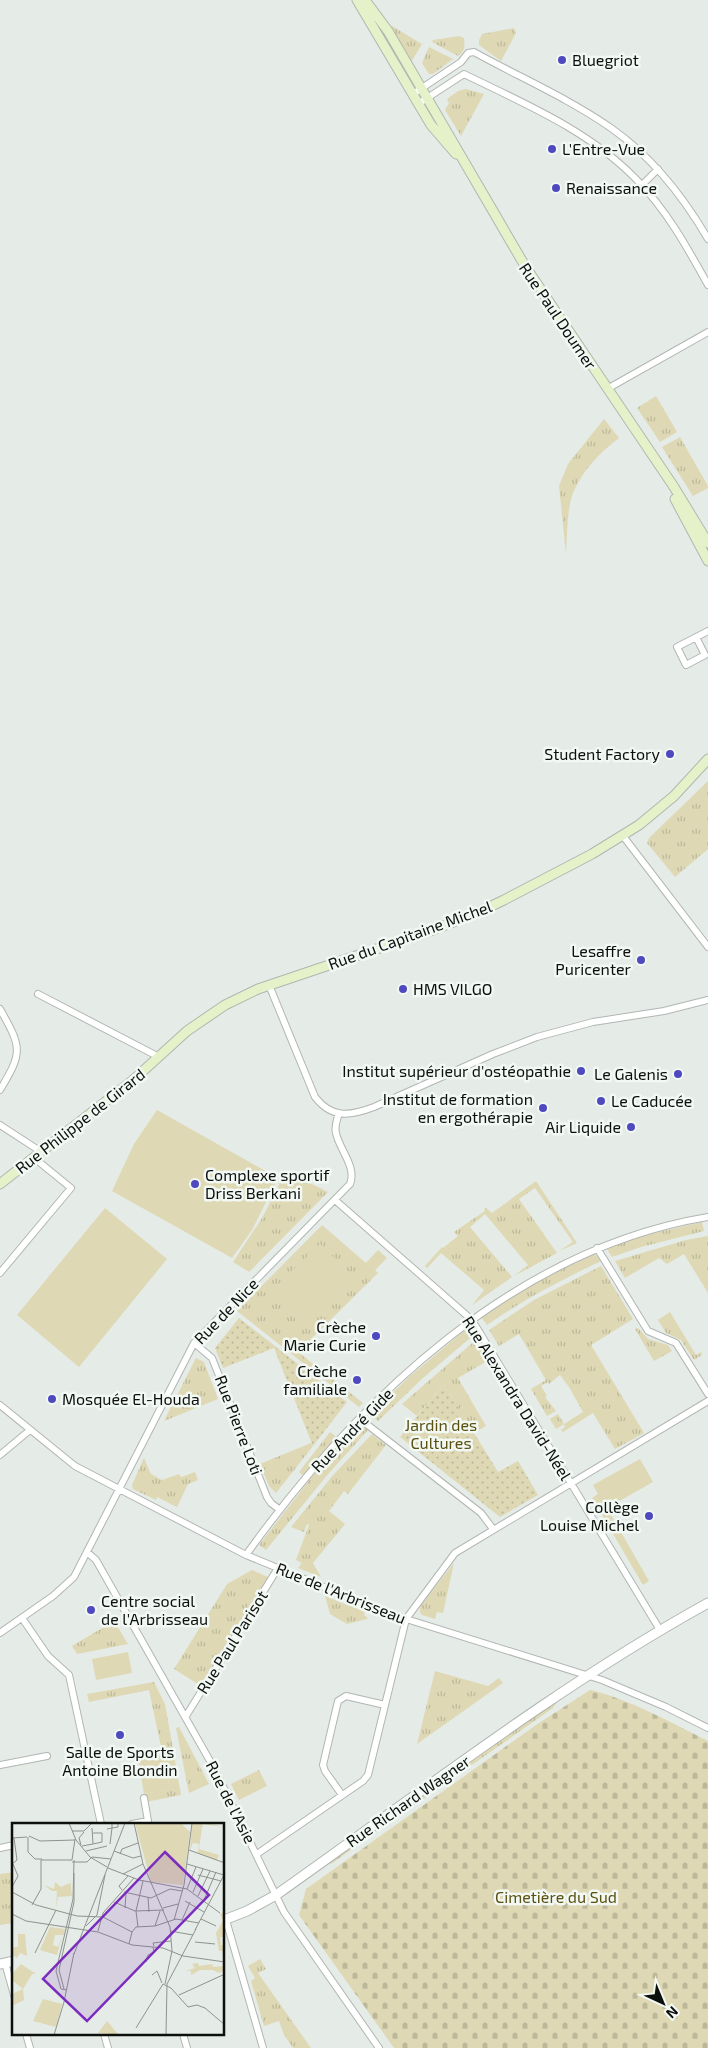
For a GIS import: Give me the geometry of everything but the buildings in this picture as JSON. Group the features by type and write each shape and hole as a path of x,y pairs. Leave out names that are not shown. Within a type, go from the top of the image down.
{"main road":[{"name":"Rue Paul Doumer","path":"357,0 434,129 471,174"},
{"name":"Rue Paul Doumer","path":"365,0 388,31 532,278 674,487 708,543"},
{"name":"Rue Paul Doumer","path":"651,455 708,561"},
{"name":"Rue du Capitaine Michel","path":"159,1057 187,1031 211,1013 247,993 368,953 479,912 623,836 665,804 706,762"},
{"name":"Rue Philippe de Girard","path":"0,1184 159,1057"}],"street":[{"path":"413,94 462,62 468,53 474,52 601,122 627,141 658,169 684,201 708,239"},
{"path":"418,104 464,74 578,134 609,154 642,185 672,223 708,285"},
{"path":"642,185 658,169"},
{"path":"607,388 708,332"},
{"path":"696,637 706,654 686,665 677,647 696,637 708,631"},
{"path":"623,836 708,947"},
{"path":"269,985 311,1091 325,1108 339,1113 351,1114 406,1094 493,1054 543,1035 593,1022 664,1011 708,1000"},
{"path":"38,994 159,1057"},
{"path":"0,1009 14,1033 18,1047 16,1062 0,1090"},
{"name":"Rue de Nice","path":"0,1633 68,1584 77,1573 194,1343 350,1184 352,1178 351,1170 336,1133 335,1126 339,1113"},
{"path":"0,1125 37,1154 71,1188 0,1273"},
{"name":"Rue Alexandra David-Néel","path":"335,1200 472,1320 660,1630"},
{"name":"Rue André Gide","path":"246,1555 306,1478 360,1419 407,1373 472,1320 534,1278 597,1248 656,1228 708,1216"},
{"path":"597,1248 648,1331 676,1343 708,1394"},
{"name":"Rue Pierre Loti","path":"194,1343 212,1358 267,1497 280,1510"},
{"path":"257,1854 363,1781 368,1775 406,1619 455,1553 708,1401"},
{"name":"Rue de l'Arbrisseau","path":"0,1405 75,1466 246,1555 406,1619 552,1663 639,1694 708,1728"},
{"path":"360,1419 482,1512 494,1529"},
{"path":"0,1455 30,1430"},
{"name":"Rue de l'Asie","path":"87,1552 96,1560 186,1716 288,1919 379,2048"},
{"name":"Rue Paul Parisot","path":"186,1716 278,1568"},
{"name":"Rue Richard Wagner","path":"225,1920 276,1895 588,1676 660,1630 708,1603"},
{"path":"22,1618 48,1656 64,1668 69,1675 101,1823"},
{"path":"342,1795 325,1771 323,1765 338,1701 346,1696 385,1704"},
{"path":"0,1765 47,1756"},
{"path":"137,1823 148,1821 144,1798"},
{"path":"225,1920 263,2048"},
{"path":"6,1963 12,1987"}],"green space":[{"path":"392,26 422,44 410,64 389,28"},
{"path":"514,28 516,33 501,61 479,45 482,34"},
{"path":"459,36 464,38 464,46 458,56 432,42 433,40"},
{"path":"429,47 453,59 433,74 429,74 422,63"},
{"path":"466,89 484,94 461,136 445,110 449,103 447,99 458,91"},
{"path":"656,396 677,432 660,442 637,408"},
{"path":"604,419 619,438 590,465 574,490 567,526 566,554 559,486 568,464"},
{"path":"680,437 708,486 708,488 693,496 662,447"},
{"path":"708,781 708,849 675,877 647,843 649,838"},
{"name":"Complexe sportif Driss Berkani","path":"157,1110 278,1178 252,1230 232,1258 112,1191 134,1144"},
{"path":"286,1171 328,1192 249,1272 233,1262 262,1218"},
{"path":"536,1181 577,1243 559,1251 573,1242 535,1188 519,1199 557,1253 514,1276 528,1265 485,1214 470,1227 512,1277 472,1305 484,1290 441,1253 427,1268 425,1266 442,1247 458,1236 454,1232 485,1211 484,1209 486,1208 492,1213"},
{"path":"105,1208 167,1259 79,1367 17,1315"},
{"path":"702,1222 704,1231 641,1247 612,1257 607,1249 633,1238"},
{"path":"322,1225 366,1263 378,1250 387,1258 375,1270 378,1273 298,1352 363,1403 359,1407 237,1311"},
{"path":"708,1236 708,1293 684,1254 667,1264 659,1258 625,1278 615,1261 686,1240"},
{"path":"320,1244 354,1277 304,1327 269,1293"},
{"path":"595,1254 601,1261 542,1291 487,1325 481,1317 536,1282"},
{"path":"601,1266 633,1319 591,1345 644,1433 615,1449 593,1413 563,1432 561,1430 565,1427 564,1424 583,1412 560,1375 549,1384 548,1382 541,1386 547,1396 545,1397 556,1411 547,1416 531,1389 546,1380 519,1334 499,1346 489,1330 534,1300"},
{"path":"670,1312 696,1355 701,1352 702,1355 694,1360 681,1340 666,1333 658,1320"},
{"path":"239,1318 347,1402 313,1446 274,1348 223,1368 215,1348"},
{"path":"638,1328 648,1339 668,1345 672,1351 654,1361 635,1329"},
{"path":"470,1329 476,1333 423,1378 378,1421 370,1415 409,1377 465,1330"},
{"path":"477,1339 489,1360 458,1378 486,1426 474,1433 444,1384 417,1416 402,1404"},
{"path":"196,1358 204,1362 218,1399 164,1421"},
{"name":"Jardin des Cultures","path":"444,1384 498,1472 518,1461 538,1495 500,1517 400,1437"},
{"path":"558,1414 564,1424 556,1429 550,1419"},
{"path":"363,1426 369,1429 329,1473 266,1550 259,1545 322,1464 358,1427"},
{"path":"330,1432 338,1438 304,1476 299,1472"},
{"path":"372,1434 386,1445 348,1494 344,1491 329,1511 345,1524 313,1563 321,1577 298,1568 302,1563 296,1560 309,1525 307,1524 304,1532 291,1527 334,1474"},
{"path":"311,1443 313,1446 276,1493 269,1486 260,1464"},
{"path":"144,1458 151,1474 162,1480 179,1474 181,1477 195,1472 198,1480 188,1484 177,1507 157,1497 156,1500 133,1489 132,1485"},
{"path":"640,1459 653,1482 607,1508 649,1581 643,1585 592,1498 598,1494 593,1485"},
{"path":"454,1563 443,1613 437,1612 435,1619 422,1615 420,1606"},
{"path":"252,1570 268,1577 201,1686 174,1669 227,1584"},
{"path":"325,1596 365,1612 364,1615 368,1618 347,1624 330,1614"},
{"path":"114,1621 128,1644 77,1654 72,1646"},
{"path":"128,1652 132,1673 96,1680 92,1659"},
{"path":"435,1671 488,1686 499,1678 503,1683 417,1744"},
{"path":"154,1682 165,1704 181,1795 146,1802 144,1794 170,1789 149,1690 89,1702 87,1694"},
{"name":"Cimetière du Sud","path":"590,1690 635,1705 708,1741 708,2048 394,2048 299,1915 306,1889 536,1725"},
{"path":"557,1702 553,1708 331,1864 329,1862"},
{"path":"179,1727 209,1784 189,1793 176,1728"},
{"path":"163,1754 170,1789 144,1794 138,1759"},
{"path":"259,1770 267,1786 239,1800 231,1784"},
{"path":"12,1872 12,1923 0,1925 0,1874"},
{"path":"260,1959 266,1969 258,1973 311,2048 293,2048 284,2035 279,2021 264,2026 251,1981 255,1978 248,1966"}],"place":[{"name":"Bluegriot","path":"562,60"},
{"name":"L'Entre-Vue","path":"552,149"},
{"name":"Renaissance","path":"556,188"},
{"name":"Student Factory","path":"670,754"},
{"name":"Lesaffre Puricenter","path":"641,960"},
{"name":"HMS VILGO","path":"403,989"},
{"name":"Institut supérieur d'ostéopathie","path":"581,1071"},
{"name":"Le Galenis","path":"678,1074"},
{"name":"Le Caducée","path":"601,1101"},
{"name":"Institut de formation en ergothérapie","path":"543,1108"},
{"name":"Air Liquide","path":"631,1127"},
{"name":"Complexe sportif Driss Berkani","path":"195,1184"},
{"name":"Crèche Marie Curie","path":"376,1336"},
{"name":"Crèche familiale","path":"357,1380"},
{"name":"Mosquée El-Houda","path":"52,1399"},
{"name":"Collège Louise Michel","path":"649,1516"},
{"name":"Centre social de l'Arbrisseau","path":"91,1610"},
{"name":"Salle de Sports Antoine Blondin","path":"120,1735"}]}
